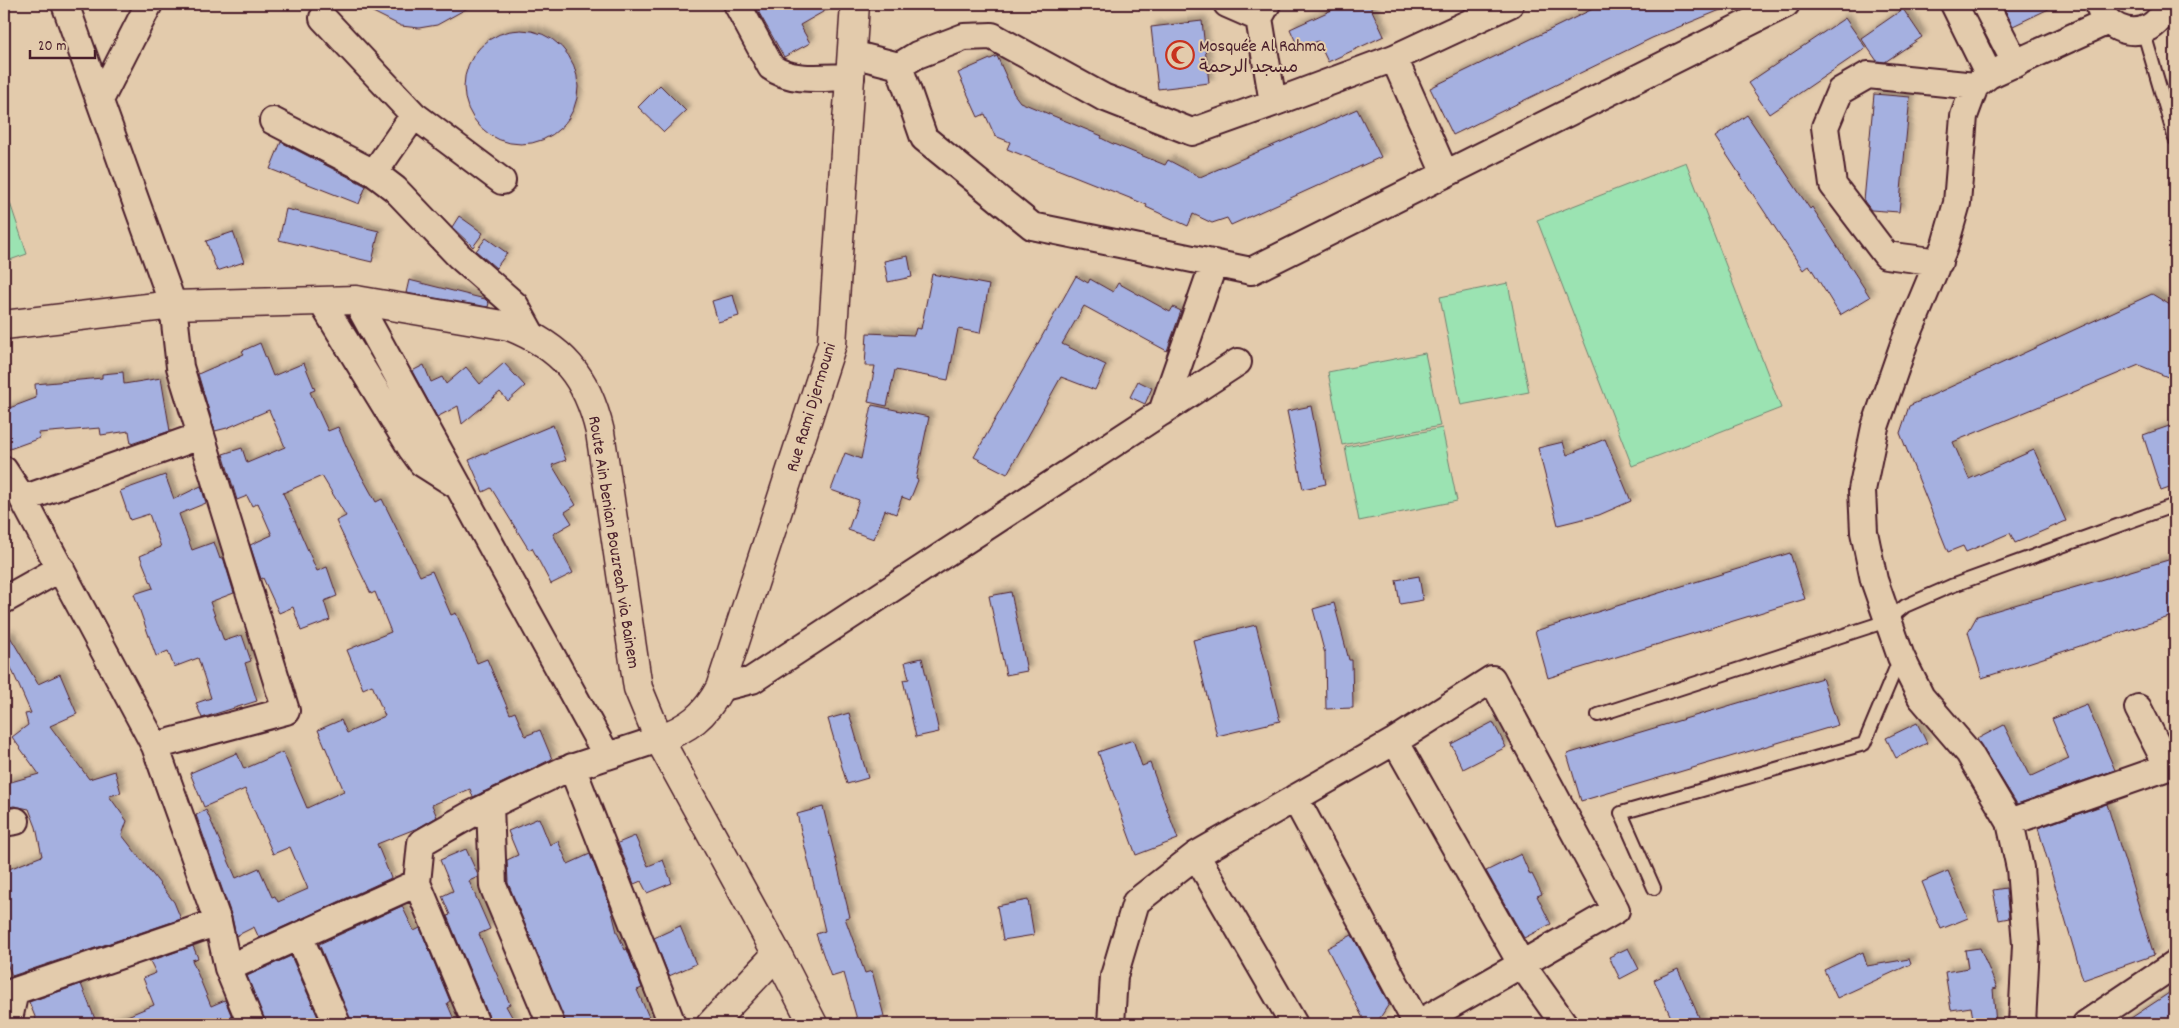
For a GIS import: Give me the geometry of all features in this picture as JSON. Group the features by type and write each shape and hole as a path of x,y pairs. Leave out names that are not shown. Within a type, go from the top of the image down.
{"main road":[{"name":"Rue Rami Djermouni","path":"659,739 682,730 699,718 713,701 720,688 832,344 855,4"},
{"name":"Route Ain benian Bouzreah via Bainem","path":"4,325 174,305 356,300 509,326 531,334 551,347 568,362 584,384 594,407 600,432 638,688 659,739 777,954 813,1024"},
{"path":"711,1024 777,954"}],"street":[{"path":"65,4 174,305 180,367 286,710 155,746"},
{"path":"100,100 149,4"},
{"path":"737,4 771,67 780,74 804,77 851,65 899,66 917,55 964,37 992,36 1103,97 1192,132 1273,104 1394,58 1510,4"},
{"path":"1227,4 1263,11 1273,104"},
{"path":"899,66 924,138 1032,226 1250,271 1786,4"},
{"path":"1954,4 1982,81 1964,116 1957,203 1939,262 1906,341 1875,427 1862,490 1864,532 1874,580 1887,621 1901,657 1921,697 1969,753 2010,822 2020,868 2026,945 2022,1024"},
{"path":"1985,4 2016,64"},
{"path":"1939,262 1886,255 1833,185 1825,127 1840,91 1868,75 1982,81 2016,64 2103,12 2124,30 2143,30 2156,22 2172,4"},
{"path":"323,18 414,115 502,180"},
{"path":"1394,58 1445,174"},
{"path":"374,173 414,115"},
{"path":"273,120 374,173 395,189 458,256 515,305 531,334"},
{"path":"1162,412 1214,263"},
{"path":"356,300 606,756"},
{"path":"321,301 422,463 458,486"},
{"path":"720,688 752,680 1238,362"},
{"path":"22,498 200,436"},
{"path":"4,470 61,568 155,746 218,922 228,968 251,1024"},
{"path":"4,600 61,568"},
{"path":"1111,1024 1114,976 1136,902 1196,855 1295,798 1395,741 1492,679 1616,910 1417,1024 1295,798"},
{"path":"2010,822 2168,767 2138,708"},
{"path":"476,1024 417,883 421,843 490,806 572,768 659,739"},
{"path":"1395,741 1522,965 1564,1024"},
{"path":"572,768 672,1024"},
{"path":"490,806 492,886 551,1024"},
{"path":"1196,855 1294,1024"},
{"path":"228,968 417,883"},
{"path":"8,1024 16,991 218,922"},
{"path":"299,936 338,1024"},
{"path":"2086,1024 2175,964"}],"lane":[{"path":"2143,30 2175,139"},
{"path":"1598,715 1887,621 1905,606 1951,586 2175,505"},
{"path":"1654,888 1621,813 1864,744 1901,657"}],"green space":[{"path":"1686,162 1781,408 1632,466 1537,220"},
{"path":"4,185 27,254 4,262"},
{"path":"1508,283 1529,392 1461,405 1440,297"},
{"path":"1425,353 1440,426 1342,445 1328,372"},
{"path":"1442,428 1457,501 1359,521 1345,447"}],"building":[{"path":"357,4 475,4 437,25 419,28 401,26"},
{"path":"754,4 837,4 800,25 810,43 784,57"},
{"path":"1345,4 1369,4 1384,36 1328,62 1318,41 1299,49 1290,29"},
{"path":"1603,4 1735,4 1652,38 1453,135 1430,88"},
{"path":"2002,4 2059,4 2013,26"},
{"path":"1903,9 1922,37 1885,62 1877,61 1861,38"},
{"path":"1845,18 1866,48 1769,114 1748,83"},
{"name":"Mosquée Al Rahma مسجد الرحمة","path":"1202,21 1209,83 1158,89 1151,27"},
{"path":"521,30 543,35 561,47 573,65 578,87 573,109 561,127 543,139 521,144 499,139 481,127 469,109 464,87 469,65 481,47 499,35"},
{"path":"997,56 1014,94 1020,102 1165,165 1168,160 1200,177 1357,109 1381,157 1231,225 1227,218 1212,223 1193,214 1188,226 1146,207 1147,205 1007,149 1010,142 995,136 985,114 978,117 958,73"},
{"path":"660,85 686,111 664,132 638,107"},
{"path":"1874,94 1910,97 1899,212 1871,210 1864,201"},
{"path":"1747,115 1810,209 1812,207 1870,297 1840,315 1809,265 1803,270 1715,137"},
{"path":"281,142 366,186 359,204 270,169"},
{"path":"286,209 379,231 372,262 279,240"},
{"path":"459,216 483,233 473,247 452,227"},
{"path":"233,232 244,262 217,271 206,241"},
{"path":"486,238 507,253 496,268 476,251"},
{"path":"908,256 912,277 888,282 884,261"},
{"path":"932,274 989,285 980,333 958,329 948,380 895,370 887,406 868,402 875,366 865,366 867,333 914,335 916,328 921,329"},
{"path":"1076,276 1088,283 1090,279 1113,292 1118,283 1170,312 1173,307 1181,311 1167,351 1084,306 1062,344 1106,365 1095,390 1061,377 1007,474 974,457"},
{"path":"409,280 485,299 489,303 488,307 406,293"},
{"path":"2152,294 2175,308 2175,380 2139,365 1953,442 1969,479 2034,450 2066,521 2015,543 2010,533 1966,552 1963,546 1948,552 1900,433 1909,406"},
{"path":"733,295 739,316 718,322 712,301"},
{"path":"260,343 273,376 304,363 315,390 310,392 328,431 338,427 351,457 376,502 382,499 420,576 432,571 451,615 456,613 477,663 487,659 510,714 515,712 525,736 540,730 552,759 473,797 470,789 432,805 437,817 420,827 377,844 391,878 259,938 254,927 236,936 232,917 196,815 206,810 236,878 259,868 272,897 275,896 278,902 308,889 290,847 273,854 245,789 204,807 190,773 237,753 244,769 283,752 307,808 344,791 318,730 341,720 347,733 385,716 372,685 363,689 347,650 391,632 375,592 371,594 336,521 346,516 322,476 283,493 317,571 327,567 337,596 324,601 330,620 301,631 293,607 279,613 263,578 261,579 250,545 272,535 258,503 252,506 247,496 237,500 223,454 242,448 247,463 285,447 269,410 227,428 215,431 198,374 244,354 242,351"},
{"path":"504,363 525,386 508,401 500,392 462,424 458,406 437,417 412,371 424,365 431,382 442,377 446,384 466,367 480,384"},
{"path":"123,372 124,384 161,378 170,431 131,444 129,431 101,435 100,428 38,433 40,438 4,451 4,410 36,398 35,384 102,378 102,374"},
{"path":"1138,381 1152,388 1145,404 1130,397"},
{"path":"872,405 929,417 916,479 918,480 910,500 902,497 896,514 885,510 874,539 848,530 859,500 831,490 845,453 861,459"},
{"path":"1311,406 1326,484 1303,489 1287,411"},
{"path":"2175,424 2175,486 2161,491 2143,435"},
{"path":"553,425 566,460 552,465 576,505 565,512 572,523 553,534 573,573 551,584 532,548 529,550 491,488 483,492 469,460"},
{"path":"1605,439 1631,501 1599,515 1558,525 1538,448 1563,442 1567,455"},
{"path":"165,475 174,499 201,486 206,503 179,514 192,550 214,542 220,559 223,557 234,593 210,602 224,641 242,635 251,661 245,663 257,701 202,718 196,703 211,698 198,658 174,667 168,651 156,656 134,594 153,588 140,556 161,547 149,514 130,520 120,491"},
{"path":"1790,553 1805,599 1548,678 1535,631"},
{"path":"2175,558 2175,615 1982,678 1968,632 1977,616"},
{"path":"1419,576 1423,600 1400,604 1396,580"},
{"path":"1011,592 1027,671 1006,675 989,596"},
{"path":"1334,603 1349,660 1352,660 1353,708 1326,709 1325,654 1313,609"},
{"path":"1256,625 1280,721 1217,736 1193,640"},
{"path":"9,635 38,684 60,674 77,714 50,726 89,779 115,771 121,793 109,796 127,821 122,835 174,902 181,919 12,976 4,956 4,871 42,856 36,827 29,809 14,806 4,808 4,784 39,774 12,737 28,725 25,714 31,713 4,652 4,638"},
{"path":"922,658 939,732 916,737 903,680 909,679 905,662"},
{"path":"1822,678 1838,725 1581,801 1567,754"},
{"path":"2087,705 2115,770 2017,804 1977,739 2004,725 2030,777 2069,759 2052,719"},
{"path":"849,713 868,778 847,784 828,719"},
{"path":"1493,722 1506,747 1463,769 1451,744"},
{"path":"1917,723 1927,743 1896,758 1886,738"},
{"path":"1133,740 1142,766 1150,763 1178,839 1136,855 1098,752"},
{"path":"2107,804 2154,955 2083,980 2038,828"},
{"path":"823,807 850,917 845,918 865,973 872,971 884,1016 858,1023 844,973 831,977 816,934 825,931 797,814"},
{"path":"539,818 550,845 558,841 568,864 590,854 612,912 617,932 625,950 627,949 642,988 637,990 652,1024 566,1024 508,883 507,860 518,855 508,831"},
{"path":"635,836 648,866 663,860 672,883 647,893 641,881 634,884 618,843"},
{"path":"466,849 478,875 478,877 469,881 490,929 479,934 510,1004 506,1006 516,1024 492,1024 447,916 450,915 442,896 453,891 440,860"},
{"path":"1521,854 1530,875 1532,874 1542,894 1537,896 1551,924 1524,938 1486,871"},
{"path":"1948,871 1968,918 1941,929 1922,882"},
{"path":"2006,888 2009,918 1999,920 1993,890"},
{"path":"1028,900 1034,935 1003,940 997,906"},
{"path":"402,906 414,931 420,928 450,1001 447,1003 456,1024 352,1024 319,944"},
{"path":"680,926 696,964 669,976 654,938"},
{"path":"1352,935 1389,1004 1380,1018 1366,1024 1327,948"},
{"path":"193,946 198,958 192,960 211,1006 225,1000 235,1024 108,1024 154,1005 143,978 156,973 150,961"},
{"path":"1628,948 1639,969 1620,979 1609,957"},
{"path":"1980,948 1997,988 1993,989 1996,1024 1974,1024 1971,1007 1951,1010 1945,972 1968,968 1965,950"},
{"path":"1863,952 1867,966 1909,959 1911,964 1837,998 1824,970"},
{"path":"291,956 321,1024 266,1024 247,976"},
{"path":"1678,969 1702,1024 1674,1024 1654,980"},
{"path":"81,984 97,1024 38,1024 29,1002"},
{"path":"2169,993 2175,1002 2175,1024 2122,1024"}],"place":[{"name":"Mosquée Al Rahma مسجد الرحمة","path":"1180,55"}]}
